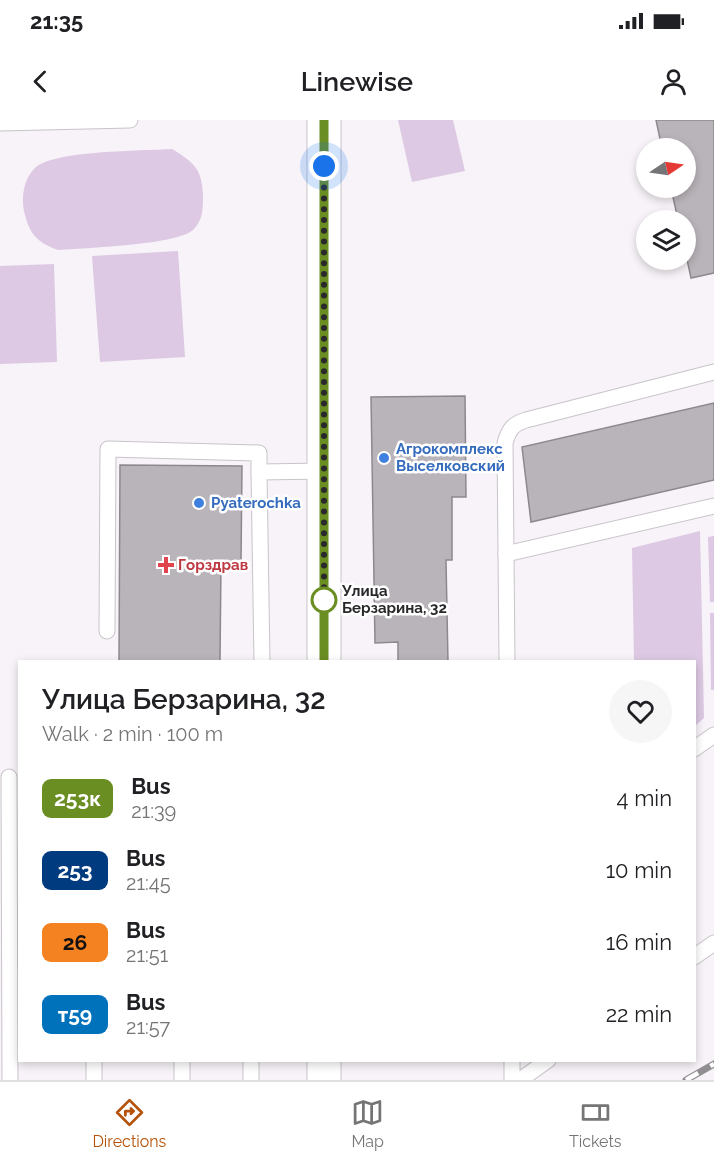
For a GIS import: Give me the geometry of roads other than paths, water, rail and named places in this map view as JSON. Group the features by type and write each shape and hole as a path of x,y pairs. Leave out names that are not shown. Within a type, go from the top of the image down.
{"street":[{"path":"324,120 324,660"},
{"path":"324,1062 324,1080"}],"lane":[{"path":"0,123 130,120"},
{"path":"507,660 505,443 508,430 516,423 714,372"},
{"path":"107,631 108,449 259,453 262,660"},
{"path":"259,472 324,471"},
{"path":"506,554 714,506"},
{"path":"696,748 714,735"},
{"path":"9,777 10,1080"},
{"path":"696,956 714,943"},
{"path":"94,1062 94,1080"},
{"path":"182,1062 182,1080"},
{"path":"250,1062 251,1080"},
{"path":"512,1062 512,1080"},
{"path":"520,1080 545,1062"}],"railway":[{"path":"686,1080 714,1064"}],"place":[{"name":"Агрокомплекс Выселковский","path":"384,458"},
{"name":"Pyaterochka","path":"199,503"},
{"name":"Горздрав","path":"166,565"},
{"name":"Улица Берзарина, 32","path":"324,600"}]}
